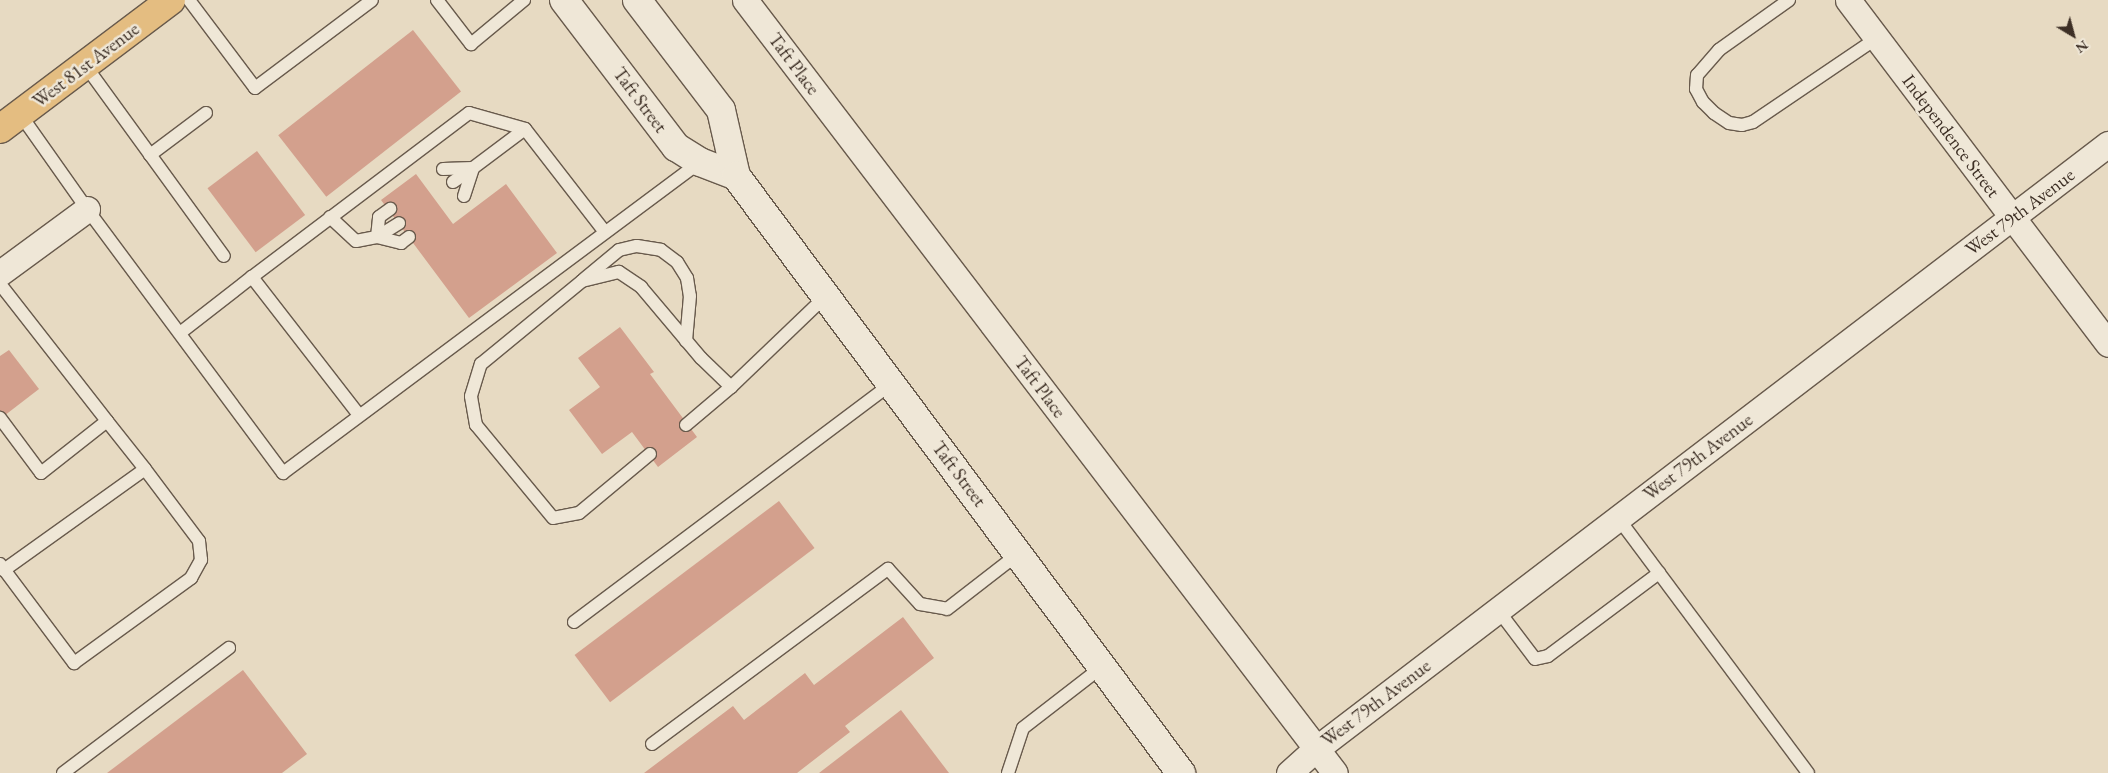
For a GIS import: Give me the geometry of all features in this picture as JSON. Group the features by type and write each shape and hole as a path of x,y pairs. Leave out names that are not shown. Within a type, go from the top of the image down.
{"main road":[{"name":"West 81st Avenue","path":"10,121 172,0"},
{"name":"Taft Street","path":"564,0 676,147 700,162 736,176"},
{"name":"Taft Street","path":"637,0 721,110 736,176 1102,667 1171,769"}],"street":[{"name":"Taft Place","path":"745,0 1335,773"},
{"name":"Independence Street","path":"1848,0 2108,344"},
{"name":"West 79th Avenue","path":"1289,773 1316,749 2108,144"},
{"path":"0,273 87,208"}],"lane":[{"path":"189,0 256,88 372,0"},
{"path":"438,0 471,44 524,0"},
{"path":"1789,0 1719,50 1697,75 1696,89 1704,102 1714,113 1730,123 1742,125 1753,122 1878,38"},
{"path":"85,65 224,256"},
{"path":"150,155 206,113"},
{"path":"180,333 252,276 468,113 525,129 605,232"},
{"path":"10,121 87,208 283,473 700,162"},
{"path":"453,182 525,129"},
{"path":"443,169 473,168"},
{"path":"464,196 473,168"},
{"path":"377,237 379,216 390,209"},
{"path":"330,218 356,241 377,237 399,224"},
{"path":"377,237 401,243 409,237"},
{"path":"650,454 579,513 553,518 476,425 471,396 481,364 619,250 637,246 661,250 677,262 687,278 690,296 686,341"},
{"path":"582,281 619,272 642,287 686,341 731,388"},
{"path":"252,276 359,415"},
{"path":"0,284 145,469 199,541 202,560 191,578 74,664 1,568 145,469"},
{"path":"686,425 731,388 826,296"},
{"path":"574,622 891,384"},
{"path":"0,418 41,473 107,422"},
{"path":"1618,518 1808,773"},
{"path":"652,744 888,569 920,604 947,610 1018,554"},
{"path":"1498,610 1535,659 1548,656 1659,573"},
{"path":"64,773 229,648"},
{"path":"1008,773 1023,728 1102,667"}],"building":[{"path":"413,30 461,91 326,197 278,135"},
{"path":"257,151 305,215 256,252 207,188"},
{"path":"416,174 453,224 506,184 557,253 469,318 381,200"},
{"path":"620,327 654,372 650,374 697,437 658,467 632,432 602,454 569,410 600,387 578,358"},
{"path":"9,350 39,389 0,419 0,356"},
{"path":"779,501 815,548 610,702 575,655"},
{"path":"903,617 934,658 845,726 850,732 797,773 644,773 733,706 744,720 805,673 814,685"},
{"path":"243,670 307,754 282,773 107,773"},
{"path":"901,710 949,773 819,773"}]}
